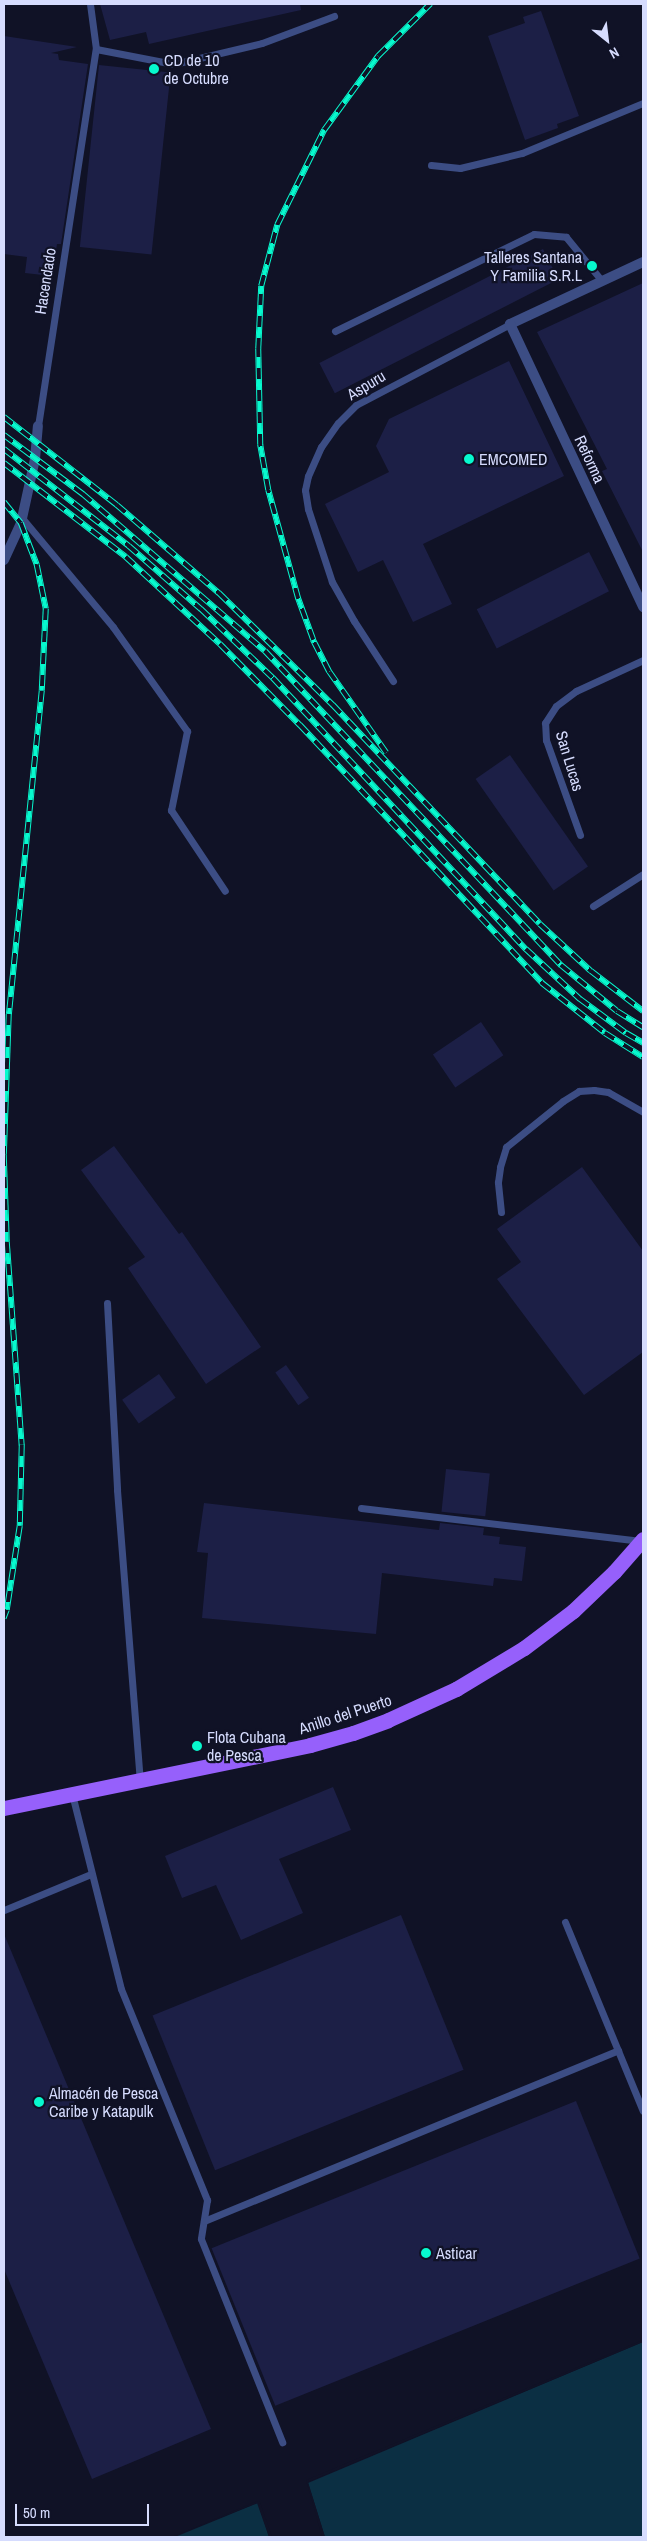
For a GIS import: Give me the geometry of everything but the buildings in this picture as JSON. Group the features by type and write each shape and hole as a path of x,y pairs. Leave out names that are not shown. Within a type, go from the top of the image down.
{"main road":[{"name":"Anillo del Puerto","path":"4,1808 310,1745 353,1733 456,1689 524,1648 573,1611 614,1572 642,1540"}],"street":[{"name":"Aspuru","path":"510,324 643,262"},
{"name":"Reforma","path":"510,324 643,607"},
{"name":"Hacendado","path":"4,560 22,518 35,459 38,426"}],"lane":[{"name":"Hacendado","path":"38,426 96,49 90,4"},
{"path":"96,49 174,64 262,43 334,16"},
{"path":"431,165 460,168 522,153 643,102"},
{"path":"336,332 534,234 566,237 602,281"},
{"name":"Aspuru","path":"393,681 354,621 332,582 308,509 305,490 308,476 321,447 338,423 356,405 510,324"},
{"path":"22,518 113,627 187,731 171,810 225,891"},
{"name":"San Lucas","path":"580,835 546,740 545,723 556,706 576,691 643,660"},
{"path":"593,906 643,874"},
{"path":"502,1212 498,1182 506,1147 563,1101 579,1091 594,1090 608,1092 643,1112"},
{"path":"107,1303 117,1490 140,1781"},
{"path":"361,1508 642,1540"},
{"path":"72,1794 121,1989 207,2200 201,2239 282,2442"},
{"path":"4,1910 91,1874"},
{"path":"565,1922 643,2111"},
{"path":"204,2221 618,2050"}],"water":[{"path":"643,2342 643,2537 325,2537 308,2483"},
{"path":"258,2503 269,2537 175,2537"}],"pier":[{"path":"643,2340 643,2342 308,2482 325,2537 322,2537 306,2480"},
{"path":"257,2501 260,2502 272,2537 269,2537 257,2503 172,2537"}],"railway":[{"path":"386,753 329,672 313,640 298,599 268,490 260,445 258,349 261,286 277,225 324,130 378,56 430,4"},
{"path":"4,417 117,505 219,593 333,705 540,924 591,971 643,1011"},
{"path":"4,435 83,494 265,651 561,965 617,1011 643,1027"},
{"path":"4,449 129,546 201,609 273,678 526,949 580,999 626,1033 643,1043"},
{"path":"4,463 126,557 220,644 300,725 542,983 605,1033 643,1057"},
{"path":"4,502 21,523 37,565 46,609 42,691 9,1014 4,1155 7,1242 22,1445 20,1526 7,1610 4,1618"}],"place":[{"name":"CD de 10 de Octubre","path":"154,69"},
{"name":"Talleres Santana Y Familia S.R.L","path":"592,266"},
{"name":"EMCOMED","path":"469,459"},
{"name":"Flota Cubana de Pesca","path":"197,1746"},
{"name":"Almacén de Pesca Caribe y Katapulk","path":"39,2102"},
{"name":"Asticar","path":"426,2253"}]}
